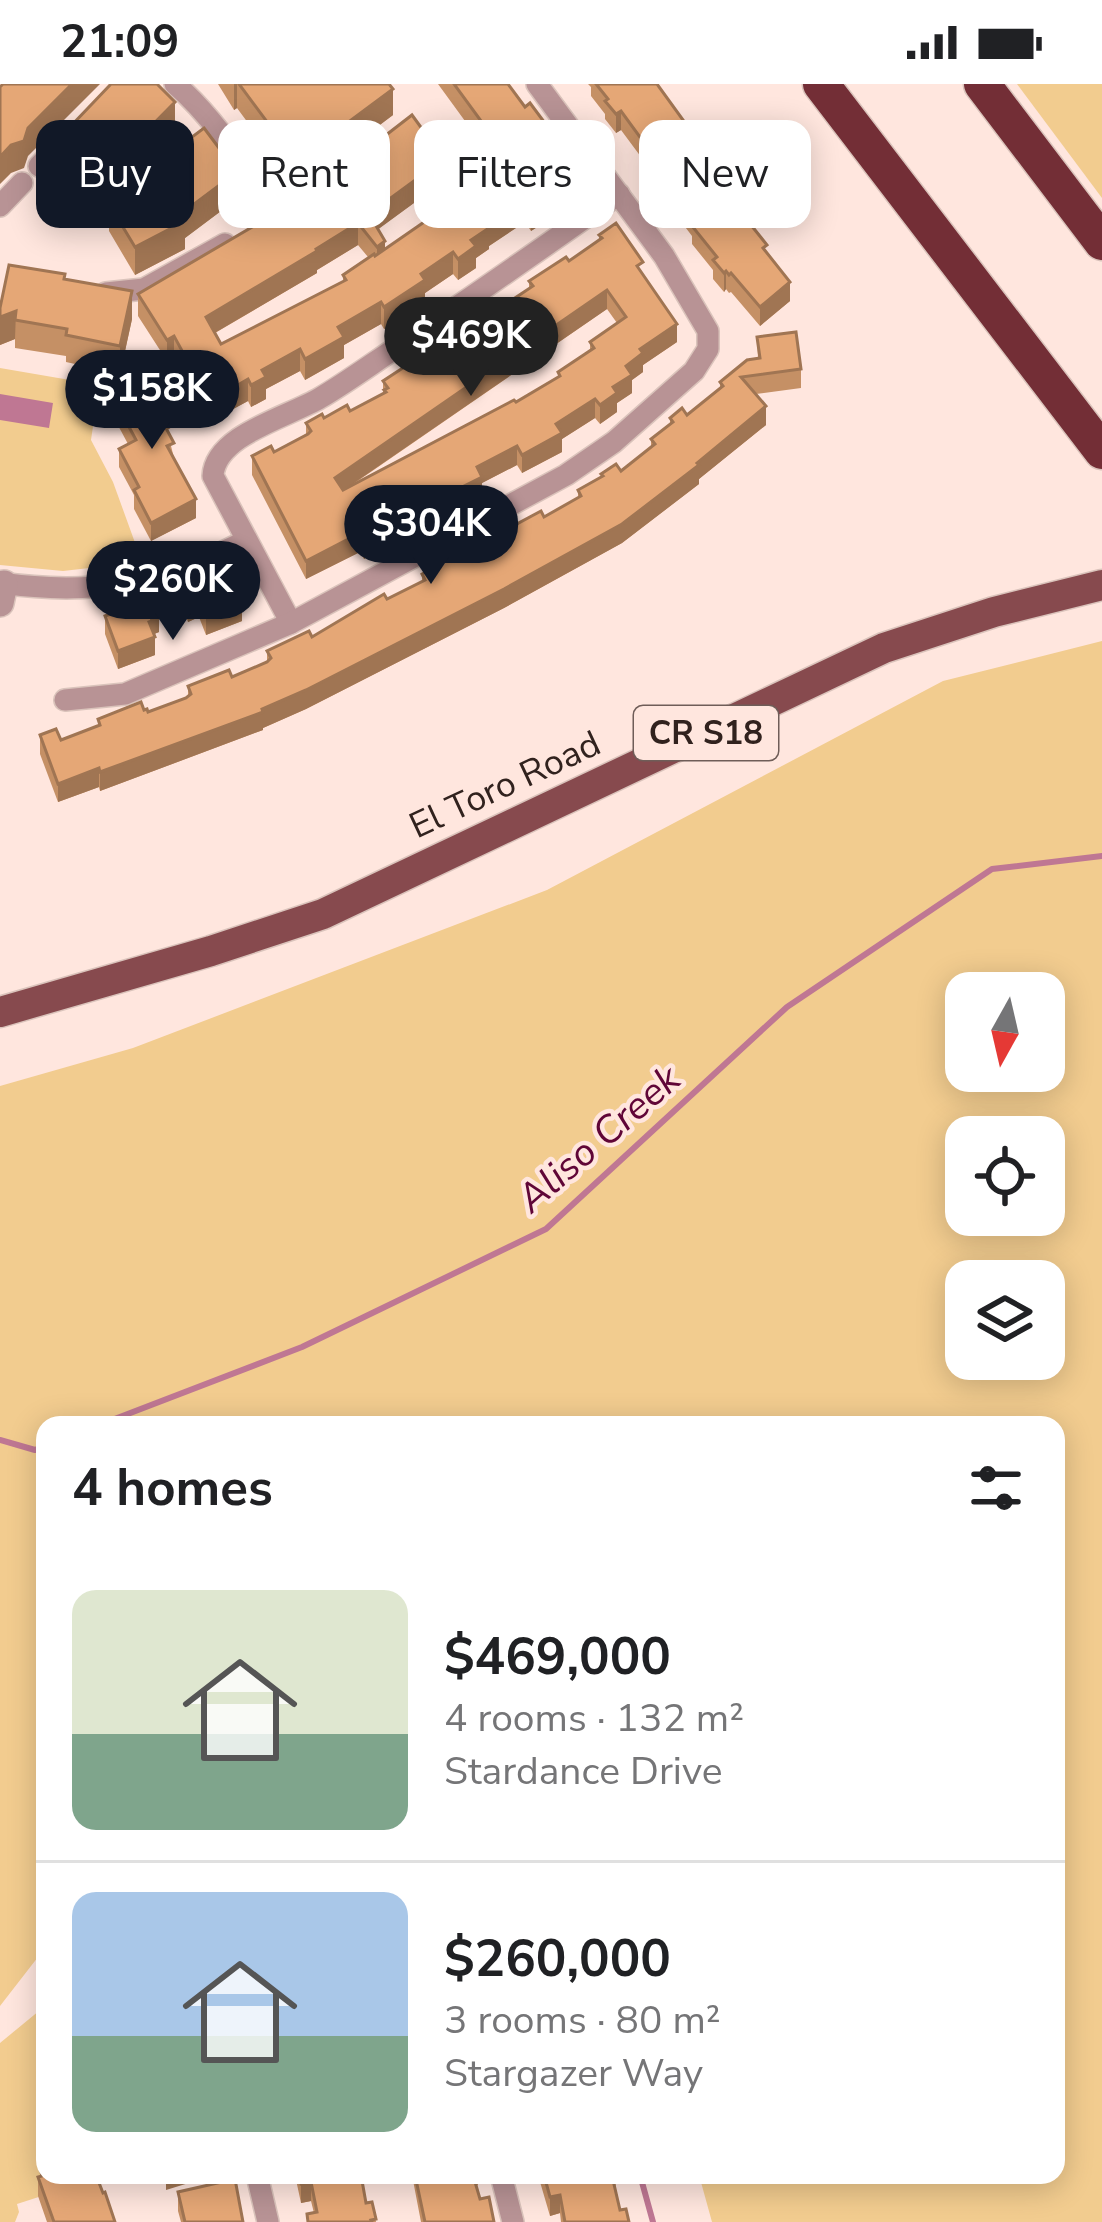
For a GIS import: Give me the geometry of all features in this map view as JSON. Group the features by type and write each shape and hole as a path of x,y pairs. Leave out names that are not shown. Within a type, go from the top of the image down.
{"highway":[{"path":"821,84 1102,451"},
{"path":"982,84 1102,242"}],"main road":[{"name":"El Toro Road","path":"0,1012 323,914 884,648 994,612 1102,585"}],"street":[{"path":"64,700 124,694 291,623 566,475 614,442 694,370 708,349 708,331 664,256 537,84"},
{"path":"82,288 144,290 266,220 230,146 187,88"},
{"path":"84,120 87,117"},
{"path":"0,206 22,183"},
{"path":"291,623 212,476 219,454 233,442 320,398 619,194"},
{"path":"1,590 125,585 185,568 246,542"},
{"path":"259,2184 268,2222"},
{"path":"503,2184 513,2222"}],"shaded area":[{"path":"1017,84 1102,84 1102,198"},
{"path":"0,368 99,385 91,440 113,482 142,562 63,571 0,565"},
{"path":"0,394 53,403 49,428 0,420"},
{"path":"1102,641 1102,2222 712,2222 701,2184 1065,2184 1065,1416 36,1416 36,1960 0,2006 0,1086 133,1048 547,890 943,681"},
{"path":"36,2013 36,2184 48,2184 51,2193 17,2204 15,2222 0,2222 0,2043"}],"building":[{"path":"72,84 28,128 24,141 11,145 0,157 0,87"},
{"path":"111,84 157,84 175,102 157,120 77,120"},
{"path":"239,84 389,84 393,89 351,120 266,120"},
{"path":"454,84 508,84 525,107 530,103 543,120 480,120"},
{"path":"596,84 657,84 683,120 639,120 639,136 621,111 616,114 605,101"},
{"path":"412,115 416,120 414,181 390,199 390,132"},
{"path":"204,128 218,147 218,186 194,204 194,136"},
{"path":"616,223 643,262 637,266 677,324 640,349 643,353 626,366 632,375 613,387 617,393 600,405 595,399 556,424 562,433 522,455 517,446 477,467 482,477 399,512 402,518 364,540 360,533 306,561 252,456 271,446 274,452 308,434 306,423 322,414 324,418 347,405 350,411 386,392 383,381 421,356 424,361 459,337 455,331 493,305 497,310 533,286 529,281 602,238 599,235","holes":["607,290 626,317 590,342 594,348 558,372 560,376 516,402 343,490 335,478"]},
{"path":"124,228 172,228 135,247"},
{"path":"250,228 350,228 206,317 221,344 346,280 343,275 416,228 489,228 471,240 476,246 458,259 453,252 421,274 425,280 384,307 381,302 338,327 344,337 305,359 300,349 262,370 266,377 251,385 248,379 224,393 220,387 206,395 174,336 167,340 138,294"},
{"path":"362,228 377,228 385,241 377,247"},
{"path":"694,228 753,228 790,282 760,307 731,273 724,273 713,260 717,257"},
{"path":"9,265 132,291 120,346 66,335 67,329 15,320 16,311 0,317"},
{"path":"796,332 801,369 741,377 766,406 622,524 263,712 58,784 40,735 56,729 61,740 141,702 148,712 186,698 191,694 188,686 229,670 232,677 267,662 271,658 267,651 309,631 312,637 384,594 387,599 425,580 422,574 447,560 462,553 465,559 504,539 500,533 541,511 544,517 581,496 578,490 616,464 621,471 655,444 651,439 682,408 687,415 747,360 760,358 757,337"},
{"path":"148,378 158,396 168,391 176,406 159,415 174,443 167,446 196,499 151,523 119,449 136,440 113,397"},
{"path":"228,568 242,602 206,617 199,599 188,603 181,587"},
{"path":"153,598 159,614 149,622 155,637 118,651 105,616"},
{"path":"40,2184 100,2184 115,2222 54,2222"},
{"path":"236,2184 243,2222 185,2222 178,2192"},
{"path":"311,2184 363,2184 366,2203 372,2202 376,2219 308,2222 307,2214 317,2212"},
{"path":"417,2184 476,2184 480,2199 489,2197 494,2222 425,2222"},
{"path":"546,2184 614,2184 620,2210 626,2209 629,2222 565,2222 560,2195 550,2197"}],"waterway":[{"name":"Aliso Creek","path":"122,1416 302,1347 546,1229 787,1007 992,869 1102,856"},
{"name":"Aliso Creek","path":"0,1440 36,1450"},
{"path":"642,2184 653,2222"}]}
